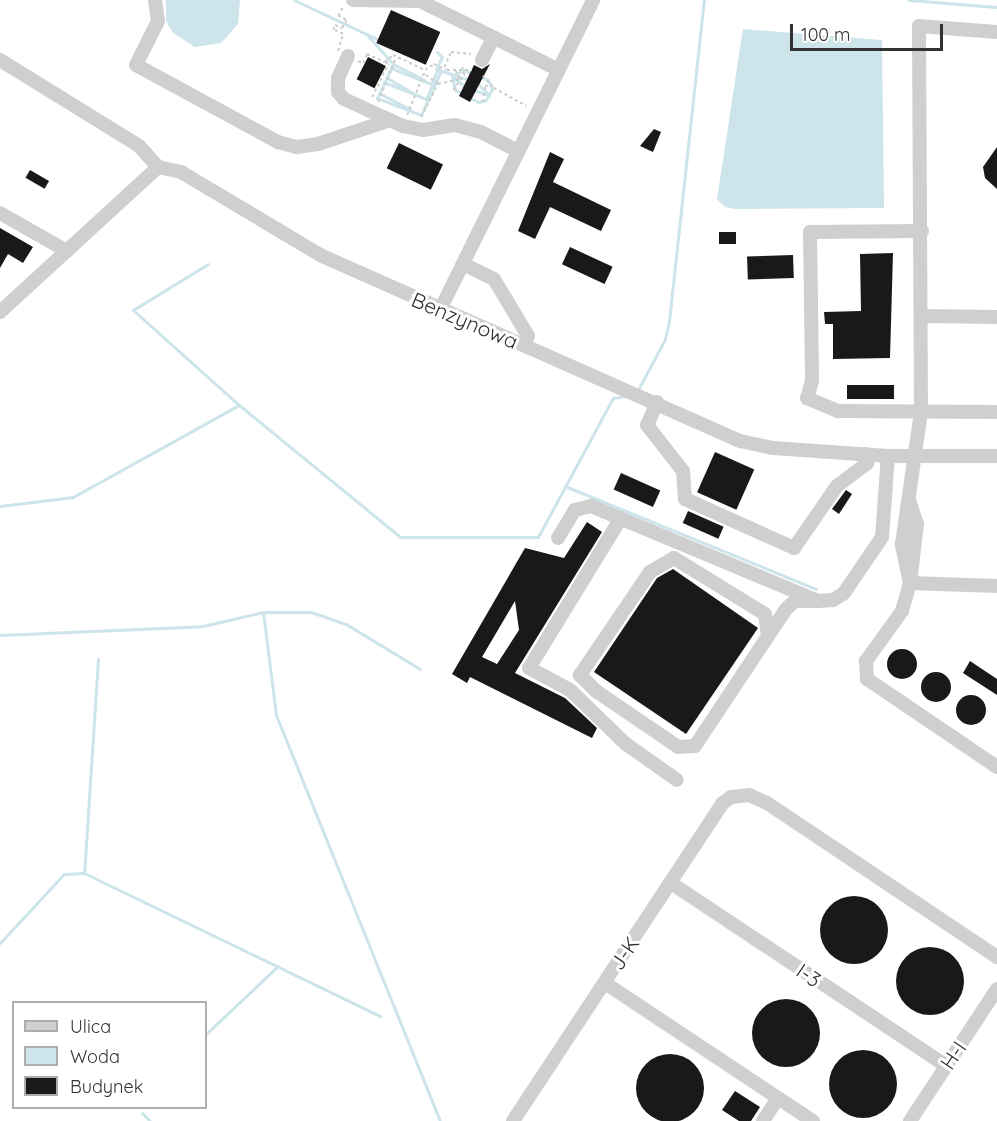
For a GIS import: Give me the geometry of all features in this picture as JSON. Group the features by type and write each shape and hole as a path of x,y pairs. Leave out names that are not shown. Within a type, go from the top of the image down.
{"street":[{"path":"155,0 158,21 136,65 278,142 297,147 318,144 391,113"},
{"path":"348,2 420,1 559,70"},
{"path":"440,310 559,70 590,1"},
{"path":"997,32 919,26 922,231 921,412 908,500 917,524 910,583 902,611 866,661 867,679 997,767"},
{"path":"484,57 493,38"},
{"path":"348,56 338,92 391,113 415,129 444,125 470,128 518,151"},
{"path":"0,60 139,146 158,167 0,312"},
{"name":"Benzynowa","path":"158,167 181,172 320,255 440,310 756,446 888,456 997,456"},
{"path":"0,213 67,251"},
{"path":"922,231 810,232 812,381 807,398 838,411 997,412"},
{"path":"463,264 494,279 528,336 524,345"},
{"path":"922,316 997,318"},
{"path":"657,402 647,425 683,471 685,499 794,548 837,486 867,463 866,454"},
{"path":"784,612 765,614 684,561 666,560 650,572 580,675 596,691 686,748 694,746 784,612 795,601 818,601 844,593 882,537 888,456"},
{"path":"558,538 584,505 621,518 818,601"},
{"path":"621,518 530,668 570,690 626,744 677,780"},
{"path":"910,583 997,586"},
{"path":"765,614 768,636"},
{"name":"J-K","path":"513,1121 723,803 742,795 767,803 997,957"},
{"name":"I-3","path":"671,883 946,1066"},
{"path":"605,982 813,1121"},
{"name":"H-I","path":"910,1121 997,989"},
{"path":"763,1121 778,1098"}],"path":[{"path":"348,2 338,16 346,20 342,28 335,25 333,30 343,34 335,50 363,63 367,54 388,64 371,99 391,113 423,117 439,83"},
{"path":"442,67 451,52 471,54 474,48 484,57"},
{"path":"378,102 396,62 395,56"},
{"path":"385,62 395,56"},
{"path":"395,56 425,70"},
{"path":"425,70 434,64 454,68 462,66 472,70"},
{"path":"453,90 465,75 462,66"},
{"path":"425,75 439,83 448,82 459,79 454,68"},
{"path":"406,116 422,83 425,70"},
{"path":"483,76 493,85 538,112"},
{"path":"483,102 485,86 493,85"}],"water":[{"path":"166,0 240,0 238,24 221,43 195,47 173,33 166,21"},
{"path":"743,29 882,40 884,208 735,209 725,207 717,199"}],"building":[{"path":"391,10 440,32 426,65 376,43"},
{"path":"368,57 386,66 374,88 357,79"},
{"path":"490,64 470,102 459,96 474,65 482,69"},
{"path":"654,129 661,132 653,152 640,146"},
{"path":"399,143 443,164 431,190 387,168"},
{"path":"997,147 997,189 985,178 983,167"},
{"path":"550,152 564,159 553,182 611,210 601,231 550,207 535,239 518,231"},
{"path":"30,170 49,181 45,189 26,178"},
{"path":"0,228 33,247 23,263 8,254 0,268"},
{"path":"719,232 736,232 736,244 719,244"},
{"path":"570,247 613,267 605,284 562,264"},
{"path":"893,253 890,358 833,359 833,324 825,324 824,312 861,311 860,254"},
{"path":"793,255 794,278 748,280 747,257"},
{"path":"847,385 894,385 894,399 847,399"},
{"path":"715,452 754,469 736,510 697,492"},
{"path":"621,473 660,490 653,507 614,489"},
{"path":"846,490 852,494 839,514 832,509"},
{"path":"688,511 724,527 718,539 683,523"},
{"path":"587,522 602,532 515,673 565,698 597,728 592,738 470,677 467,683 452,674 525,548 564,558","holes":["515,601 519,630 497,664 482,657"]},
{"path":"673,569 758,628 686,734 594,672 657,578"},
{"path":"902,649 908,650 916,658 916,670 908,678 902,679 896,678 888,670 887,664 888,658 896,650"},
{"path":"970,661 997,679 997,695 963,673"},
{"path":"936,672 942,673 950,681 950,693 942,701 936,702 930,701 922,693 921,687 922,681 930,673"},
{"path":"971,695 977,696 985,704 985,716 977,724 971,725 965,724 957,716 956,710 957,704 965,696"},
{"path":"854,896 867,899 878,906 885,917 888,930 885,943 878,954 867,961 854,964 841,961 830,954 823,943 820,930 823,917 830,906 841,899"},
{"path":"930,947 943,950 954,957 961,968 964,981 961,994 954,1005 943,1012 930,1015 917,1012 906,1005 899,994 896,981 899,968 906,957 917,950"},
{"path":"786,999 799,1002 810,1009 817,1020 820,1033 817,1046 810,1057 799,1064 786,1067 773,1064 762,1057 755,1046 752,1033 755,1020 762,1009 773,1002"},
{"path":"863,1050 876,1053 887,1060 894,1071 897,1084 894,1097 887,1108 876,1115 863,1118 850,1115 839,1108 832,1097 829,1084 832,1071 839,1060 850,1053"},
{"path":"670,1054 683,1057 694,1064 701,1075 704,1088 701,1101 694,1112 683,1119 670,1122 657,1119 646,1112 639,1101 636,1088 639,1075 646,1064 657,1057"},
{"path":"735,1091 760,1107 751,1121 739,1121 722,1110"}],"waterway":[{"path":"294,0 377,39"},
{"path":"639,388 665,339 669,321 704,0"},
{"path":"909,0 997,7"},
{"path":"368,36 393,64 377,98 421,115 441,71"},
{"path":"437,52 442,57 436,69 469,80"},
{"path":"393,64 424,80"},
{"path":"391,68 431,84 438,69"},
{"path":"464,70 488,80 492,89 486,100 478,102 455,90 452,76 464,70"},
{"path":"453,77 467,88"},
{"path":"387,78 418,96"},
{"path":"384,82 426,99 435,80"},
{"path":"478,84 489,95"},
{"path":"473,90 489,95"},
{"path":"379,93 411,110"},
{"path":"208,264 133,310 239,405"},
{"path":"0,506 73,497 239,405 400,537 538,537 613,398 625,396"},
{"path":"565,486 816,589"},
{"path":"263,612 276,715 440,1121"},
{"path":"0,635 203,626 263,612 311,612 346,624 420,669"},
{"path":"98,659 84,873 380,1016"},
{"path":"0,943 64,874 84,873"},
{"path":"207,1033 278,966"},
{"path":"142,1113 150,1121"}]}
